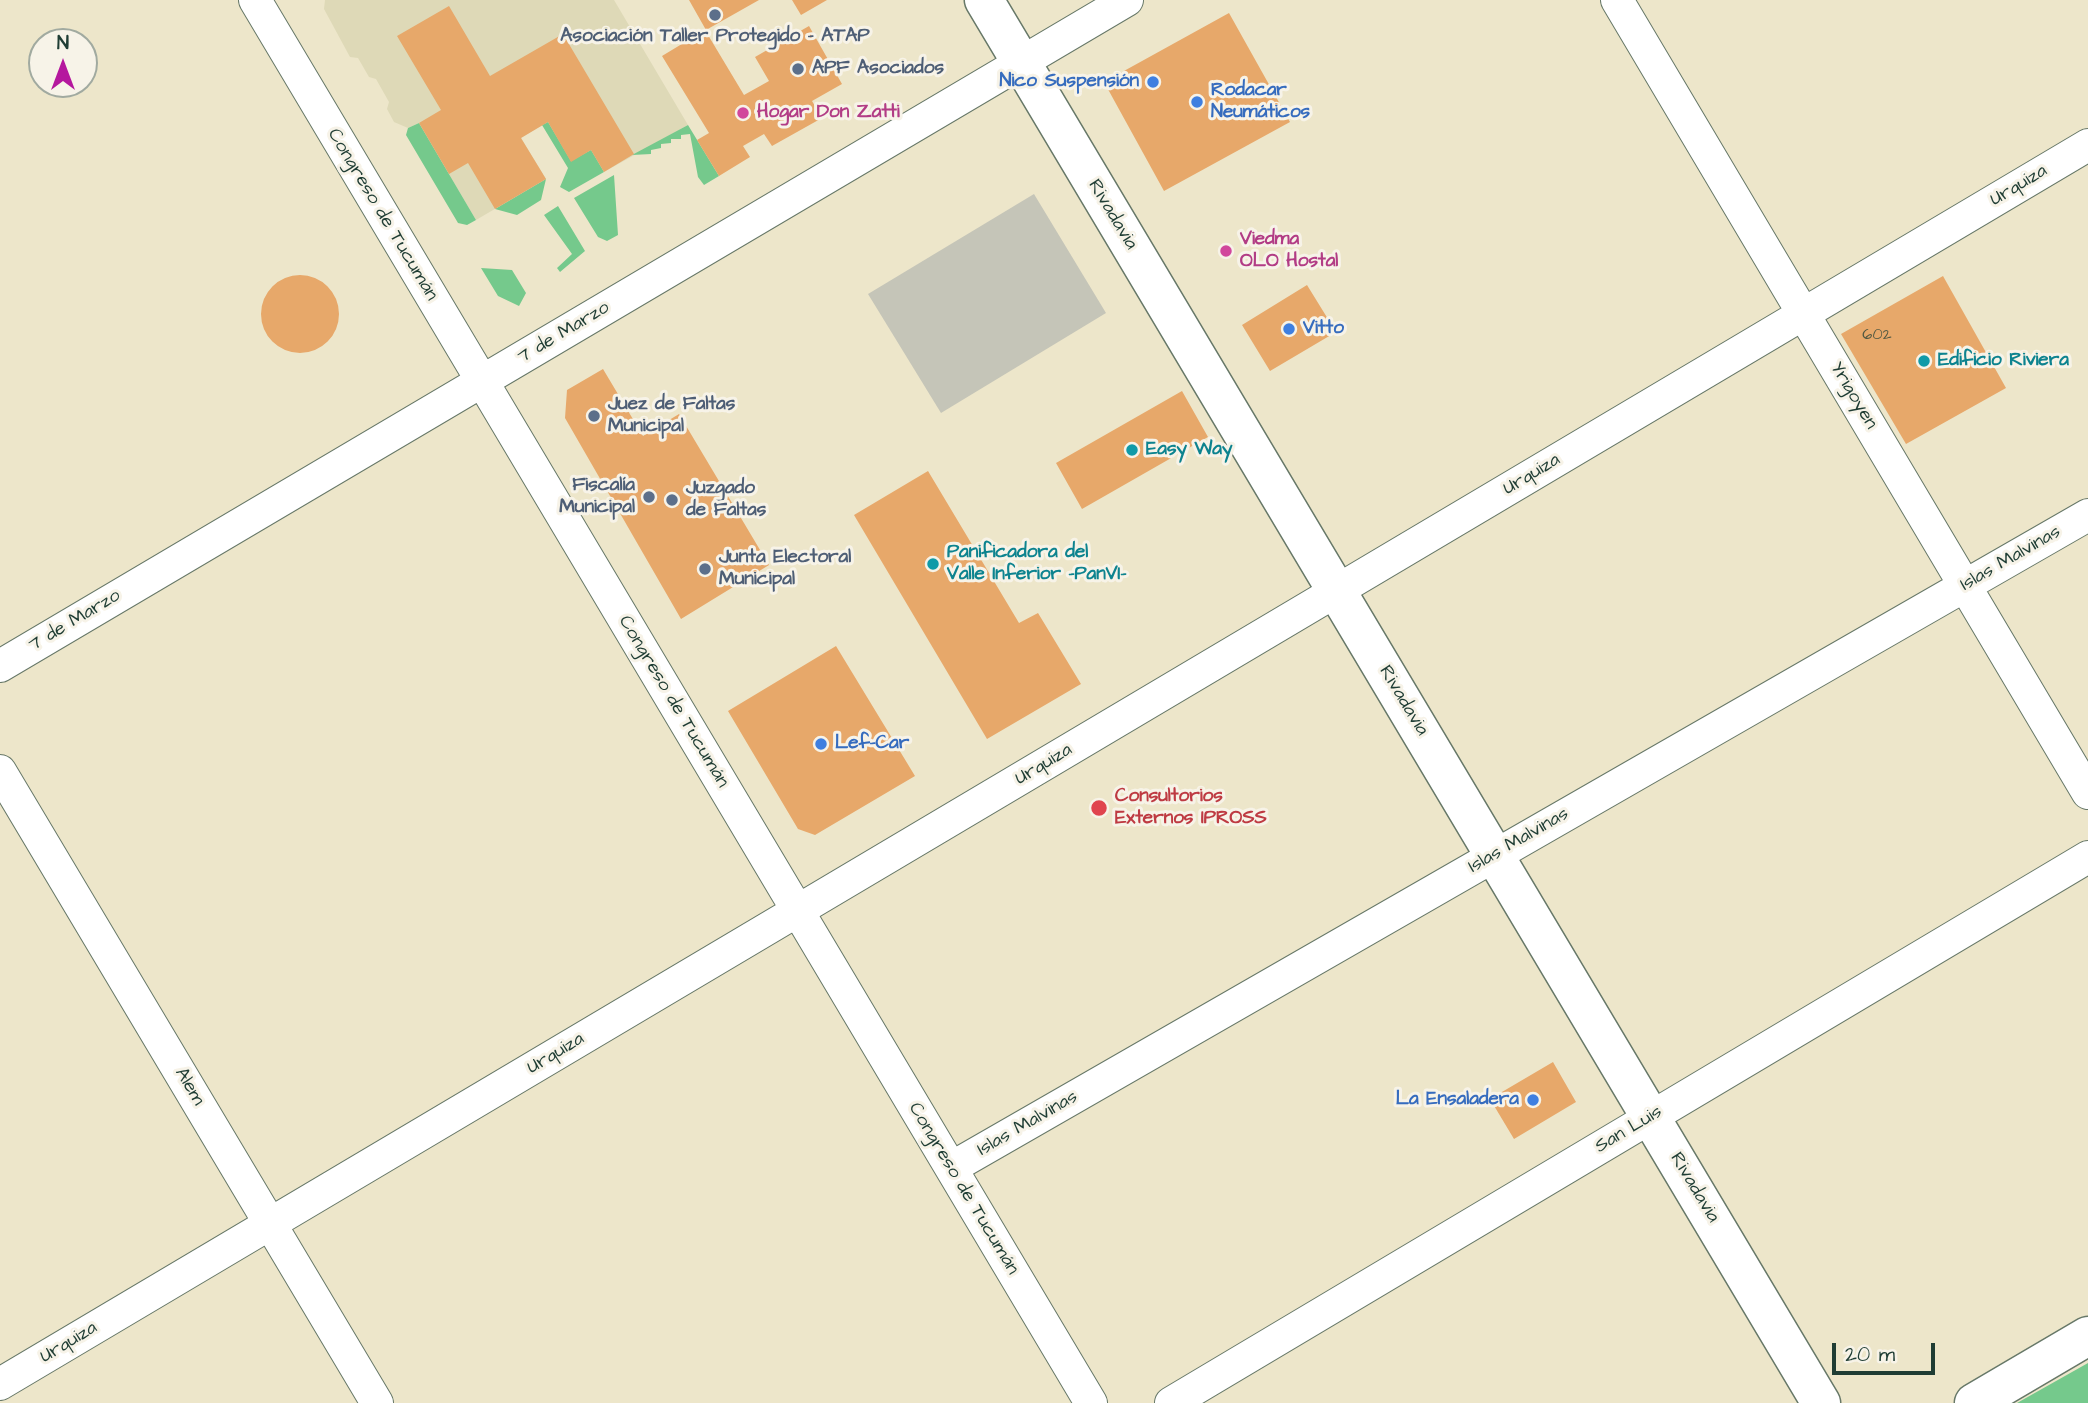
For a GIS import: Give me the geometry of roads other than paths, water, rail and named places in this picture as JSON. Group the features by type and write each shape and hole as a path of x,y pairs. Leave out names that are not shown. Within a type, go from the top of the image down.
{"main road":[{"name":"Rivadavia","path":"984,0 1821,1403"},
{"path":"1974,1403 2088,1336"}],"street":[{"name":"Congreso de Tucumán","path":"255,0 1091,1403"},
{"name":"7 de Marzo","path":"0,666 1127,0"},
{"name":"Yrigoyen","path":"1618,0 2088,793"},
{"name":"Urquiza","path":"0,1384 2088,145"},
{"name":"Islas Malvinas","path":"951,1168 2088,515"},
{"name":"Alem","path":"0,771 377,1403"},
{"name":"San Luis","path":"1171,1403 2088,857"}],"place":[{"name":"Asociación Taller Protegido - ATAP","path":"715,15"},
{"name":"APF Asociados","path":"798,69"},
{"name":"Nico Suspensión","path":"1153,82"},
{"name":"Rodacar Neumáticos","path":"1197,102"},
{"name":"Hogar Don Zatti","path":"743,113"},
{"name":"Viedma OLO Hostal","path":"1226,251"},
{"name":"Vitto","path":"1289,329"},
{"name":"Edificio Riviera","path":"1924,361"},
{"name":"Juez de Faltas Municipal","path":"594,416"},
{"name":"Easy Way","path":"1132,450"},
{"name":"Fiscalía Municipal","path":"649,497"},
{"name":"Juzgado de Faltas","path":"672,500"},
{"name":"Panificadora del Valle Inferior -PanVI-","path":"933,564"},
{"name":"Junta Electoral Municipal","path":"705,569"},
{"name":"Lef-Car","path":"821,744"},
{"name":"Consultorios Externos IPROSS","path":"1099,808"},
{"name":"La Ensaladera","path":"1533,1100"}]}
